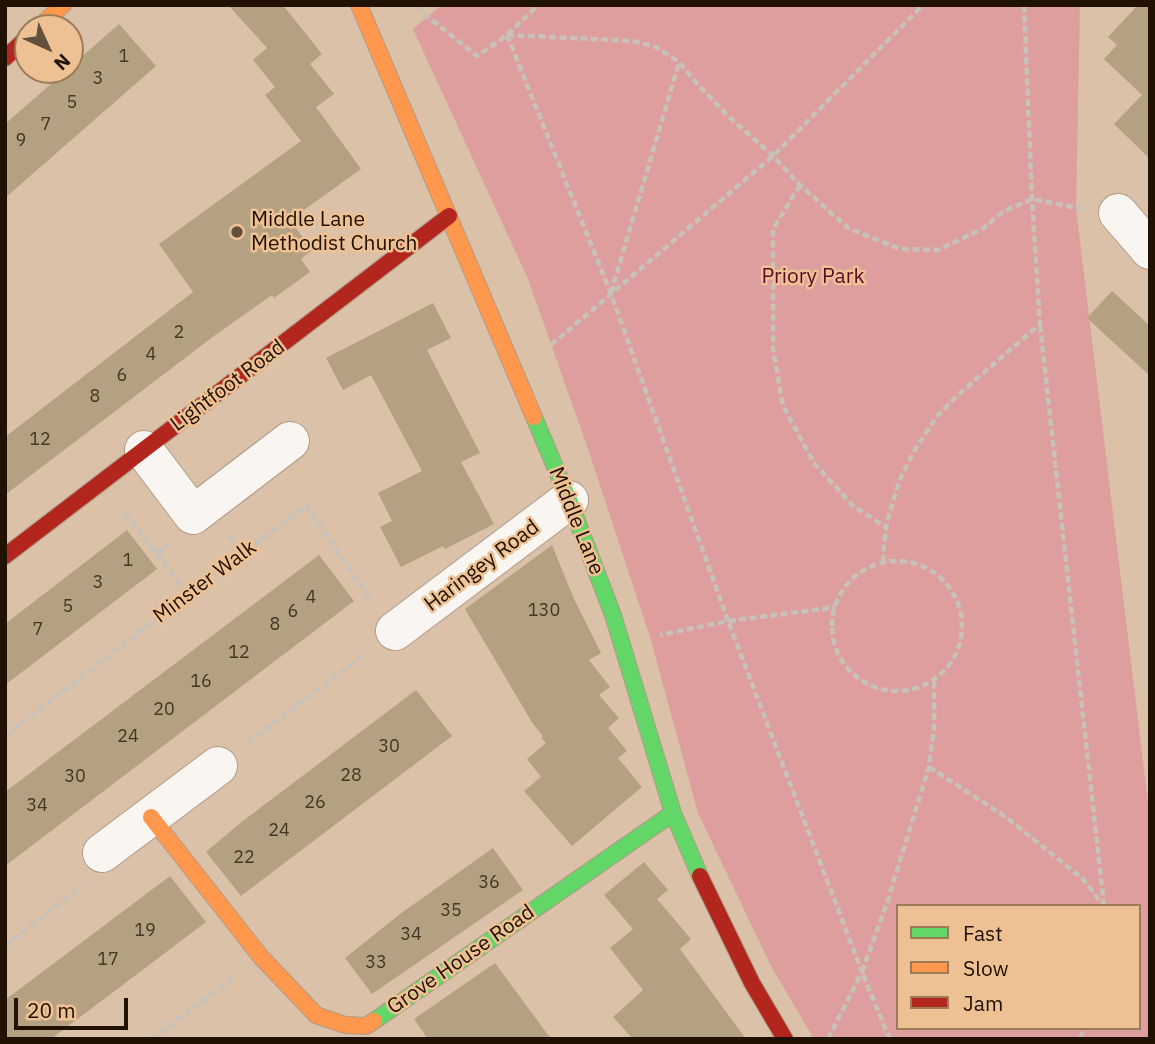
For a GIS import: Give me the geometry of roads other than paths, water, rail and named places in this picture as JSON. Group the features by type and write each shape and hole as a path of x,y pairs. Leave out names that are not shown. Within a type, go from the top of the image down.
{"street":[{"name":"Middle Lane","path":"359,5 569,500 613,615 673,813 691,857 752,983 785,1039"},
{"path":"1118,213 1150,250"},
{"name":"Lightfoot Road","path":"5,556 449,216"},
{"path":"144,450 193,515 289,441"},
{"name":"Haringey Road","path":"386,620 569,500"},
{"path":"102,853 218,766"},
{"name":"Grove House Road","path":"151,817 261,957 316,1015 370,1032 673,813"}],"place":[{"name":"Middle Lane Methodist Church","path":"237,232"}],"park label":[{"name":"Priory Park","path":"813,277"}]}
